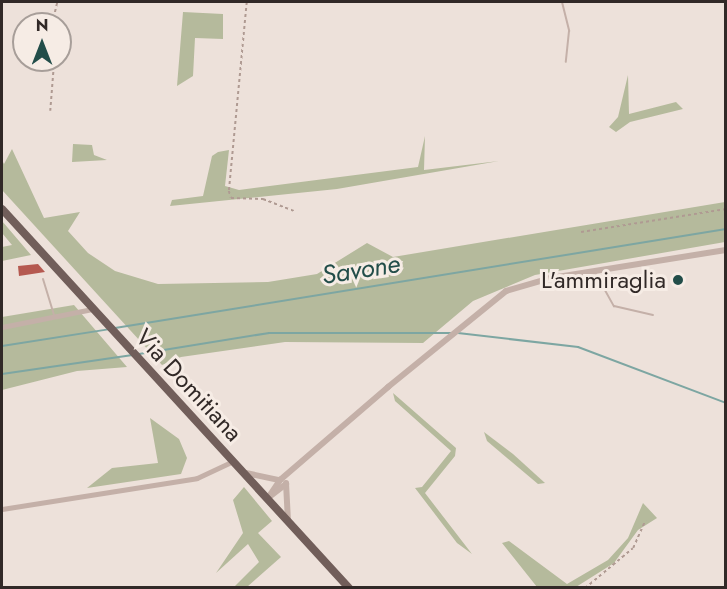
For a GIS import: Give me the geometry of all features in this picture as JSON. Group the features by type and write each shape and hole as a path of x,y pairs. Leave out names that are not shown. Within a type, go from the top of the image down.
{"main road":[{"name":"Via Domitiana","path":"2,209 349,588"}],"street":[{"path":"268,498 291,474 442,340 514,287 595,271 726,250"},
{"path":"2,327 94,311"},
{"path":"2,509 197,478 233,461"},
{"path":"243,471 283,482"},
{"path":"283,482 289,520"}],"lane":[{"path":"562,2 568,31 566,62"},
{"path":"2,6 2,43"},
{"path":"595,271 614,306 653,315"},
{"path":"43,279 54,319"}],"path":[{"path":"247,2 229,191 231,198 263,199 294,211"},
{"path":"50,111 53,72"},
{"path":"581,232 696,210 726,209"},
{"path":"585,588 633,548 645,521"}],"green space":[{"path":"183,12 223,14 223,39 195,38 193,76 177,86"},
{"path":"628,75 629,114 676,102 683,109 630,122 616,132 609,127 618,117"},
{"path":"425,136 424,170 499,161 337,189 170,206 172,200 203,196 212,156 218,152 229,150 225,186 239,190 418,167"},
{"path":"73,144 92,145 94,155 107,160 72,162"},
{"path":"12,149 44,218 80,212 68,231 88,253 115,271 158,284 268,282 317,274 367,243 393,257 725,202 725,242 535,275 473,301 423,343 285,342 181,357 162,365 2,190 2,160 4,164"},
{"path":"2,221 31,255 2,261 2,247 12,245 2,233"},
{"path":"74,305 127,367 77,371 2,390 2,317"},
{"path":"393,393 456,448 455,456 425,493 472,554 457,543 415,488 422,487 451,451 395,401"},
{"path":"150,418 179,439 187,458 181,474 87,488 112,468 158,463"},
{"path":"484,432 545,483 538,484 487,441"},
{"path":"244,487 272,521 258,533 281,557 247,587 234,587 259,562 248,544 216,573 243,533 233,500"},
{"path":"643,503 657,518 638,530 614,563 576,587 537,587 502,543 509,541 567,584 608,560 628,538"}],"building":[{"path":"38,264 45,272 19,276 18,266"}],"waterway":[{"name":"Savone","path":"115,328 726,229"},
{"name":"Savone","path":"2,346 110,329"},
{"path":"139,354 269,333 452,333"},
{"path":"458,333 578,347 726,403"},
{"path":"2,374 133,355"}],"place":[{"name":"L'ammiraglia","path":"678,280"}]}
